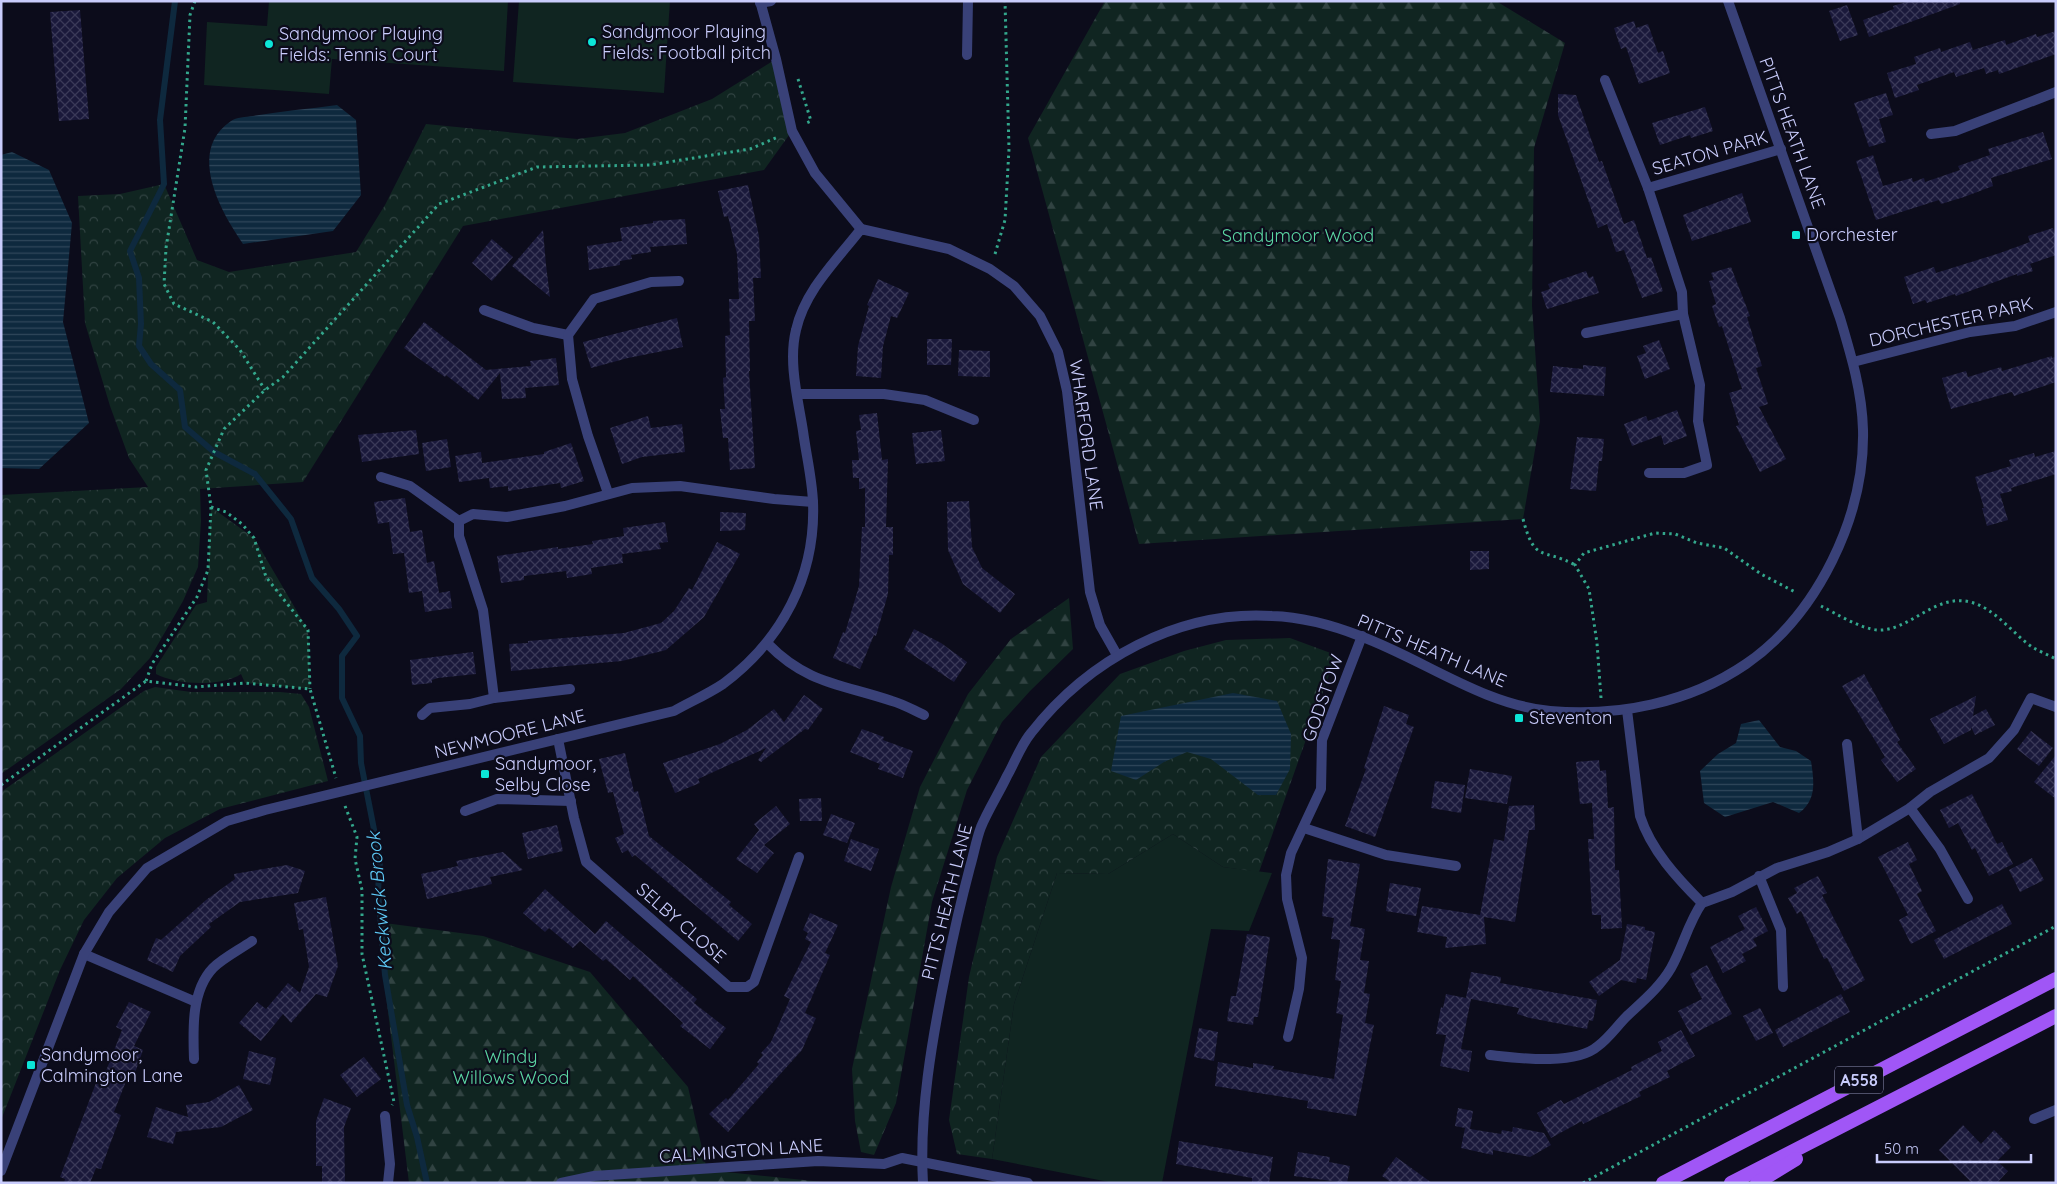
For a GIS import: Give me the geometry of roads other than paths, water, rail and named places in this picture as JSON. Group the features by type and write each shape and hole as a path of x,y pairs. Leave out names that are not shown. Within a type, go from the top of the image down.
{"main road":[{"name":"A558","path":"1663,1183 2056,979"},
{"name":"A558","path":"1731,1183 2056,1016"},
{"path":"1758,1183 1872,1110"}],"street":[{"path":"967,55 968,1"},
{"name":"PITTS HEATH LANE","path":"923,1183 922,1161 928,1084 938,1009 954,927 981,828 1028,736 1064,695 1117,655 1164,632 1216,619 1271,615 1318,622 1362,636 1446,677 1497,698 1546,710 1602,713 1664,702 1700,688 1746,664 1780,633 1808,600 1828,569 1846,531 1859,482 1863,432 1860,398 1853,362 1840,318 1728,1"},
{"path":"764,2 792,131 815,173 861,229"},
{"name":"SEATON PARK","path":"1605,80 1648,188 1682,292 1683,314 1700,385 1698,421 1707,466 1684,473 1649,473"},
{"path":"1931,134 1955,131 2056,92"},
{"name":"SEATON PARK","path":"1648,188 1780,149"},
{"name":"WHARFORD LANE","path":"861,229 949,248 990,269 1014,286 1040,316 1058,352 1067,391 1090,592 1100,625 1117,655"},
{"name":"NEWMOORE LANE","path":"1,1171 84,954 109,912 146,868 227,821 379,782 674,711 722,684 768,644 785,619 799,587 810,548 813,502 793,362 796,330 805,304 821,279 861,229"},
{"path":"608,493 588,436 572,379 568,335 594,299 651,282 679,281"},
{"path":"484,310 533,328 568,335"},
{"name":"DORCHESTER PARK","path":"1853,362 1970,332 2015,326 2056,312"},
{"path":"1586,333 1683,314"},
{"path":"798,394 884,394 925,400 974,420"},
{"path":"382,478 410,486 459,521"},
{"path":"459,521 473,514 507,517 565,506 632,488 680,486 774,499 813,502"},
{"path":"459,521 459,536 483,610 494,698"},
{"name":"GODSTOW","path":"1288,1037 1300,989 1302,958 1288,899 1286,875 1291,853 1321,789 1322,740 1362,636"},
{"path":"768,644 785,661 822,682 894,701 924,715"},
{"path":"422,715 430,708 570,689"},
{"path":"1490,1055 1525,1059 1560,1058 1581,1055 1597,1048 1658,986 1671,967 1695,913 1702,903 1732,892 1777,868 1828,852 1858,839 1910,808 1930,792 1989,758 2014,730 2031,698 2056,707"},
{"path":"1627,710 1640,816 1644,831 1650,842 1702,903"},
{"name":"SELBY CLOSE","path":"558,739 586,862 729,987 747,987 754,982 799,857"},
{"path":"1847,744 1858,839"},
{"path":"466,811 497,799 571,801"},
{"path":"1910,808 1940,849 1968,899"},
{"path":"1304,828 1386,855 1456,866"},
{"path":"1759,876 1781,930 1783,987"},
{"path":"194,1059 193,1031 196,1002 202,984 212,968 252,941"},
{"path":"84,954 196,1002"},
{"path":"2034,1119 2056,1110"},
{"path":"385,1116 390,1164 388,1183"},
{"name":"CALMINGTON LANE","path":"561,1183 594,1176 818,1161 884,1164 902,1158 1028,1183"}],"water":[{"path":"337,105 356,120 361,195 333,231 243,244 234,231 218,199 212,182 209,165 211,148 218,134 231,121 238,118"},
{"path":"12,152 49,170 72,223 63,322 89,423 39,469 1,468 1,155"},
{"path":"1233,693 1277,701 1291,734 1290,769 1276,795 1258,795 1211,759 1187,752 1164,762 1136,780 1111,771 1121,716"},
{"path":"1759,720 1780,747 1796,751 1811,761 1813,790 1809,802 1799,813 1773,802 1725,817 1704,803 1700,771 1718,754 1736,743 1741,724"}],"waterway":[{"name":"Keckwick Brook","path":"175,1 160,120 164,184 130,251 139,278 141,324 139,346 151,364 180,390 185,427 214,452 255,474 291,519 312,578 339,609 357,636 342,656 342,698 360,736 361,763 380,860 378,891 385,975 407,1105 417,1137 427,1183"}],"place":[{"name":"Sandymoor Playing Fields: Football pitch","path":"592,42"},
{"name":"Sandymoor Playing Fields: Tennis Court","path":"269,44"},
{"name":"Dorchester","path":"1796,235"},
{"name":"Steventon","path":"1519,718"},
{"name":"Sandymoor, Selby Close","path":"485,774"},
{"name":"Sandymoor, Calmington Lane","path":"31,1065"}],"park label":[{"name":"Sandymoor Wood","path":"1298,236"},
{"name":"Windy Willows Wood","path":"511,1067"}]}
